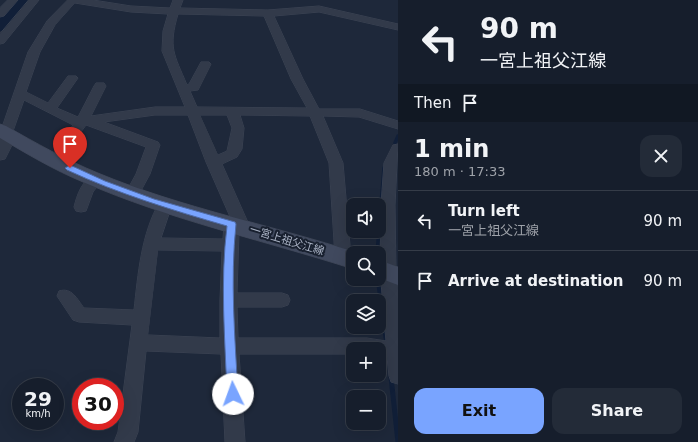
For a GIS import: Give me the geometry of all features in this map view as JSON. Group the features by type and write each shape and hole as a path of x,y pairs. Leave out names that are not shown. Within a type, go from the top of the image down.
{"main road":[{"name":"一宮上祖父江線","path":"3,132 57,162 95,180 132,194 346,258"}],"street":[{"path":"0,14 13,0"},
{"path":"0,41 34,0"},
{"path":"0,156 6,143 3,132 20,94 34,52 51,23 73,0 131,9 176,5 264,13 318,9 398,27"},
{"path":"257,0 316,112 336,163 346,246"},
{"path":"289,0 302,10"},
{"path":"176,5 166,38 167,51 213,162 237,226 230,245 228,300 235,442"},
{"path":"183,89 194,87 205,64"},
{"path":"51,108 72,78"},
{"path":"57,162 64,147 85,121 100,86"},
{"path":"20,94 77,122 155,111 232,111 360,113 398,125"},
{"path":"213,162 232,154 235,149 238,128 232,111"},
{"path":"121,133 127,115"},
{"path":"85,121 153,145 143,174 132,194"},
{"path":"397,156 391,163 388,205 388,272 397,351 398,376"},
{"path":"80,207 86,191 95,180"},
{"path":"124,442 128,432 148,260 165,205"},
{"path":"152,244 230,245"},
{"path":"65,296 79,315 142,318"},
{"path":"228,300 282,300"},
{"path":"139,343 230,346 367,346 397,351"}],"waterway":[{"path":"0,26 20,0"},
{"path":"395,143 398,136"},
{"path":"382,198 384,168"},
{"path":"378,238 378,246"},
{"path":"379,286 386,338"},
{"path":"391,377 398,442"}],"route":[{"path":"70,168 102,183 151,201 232,224 228,300 233,394"}]}
